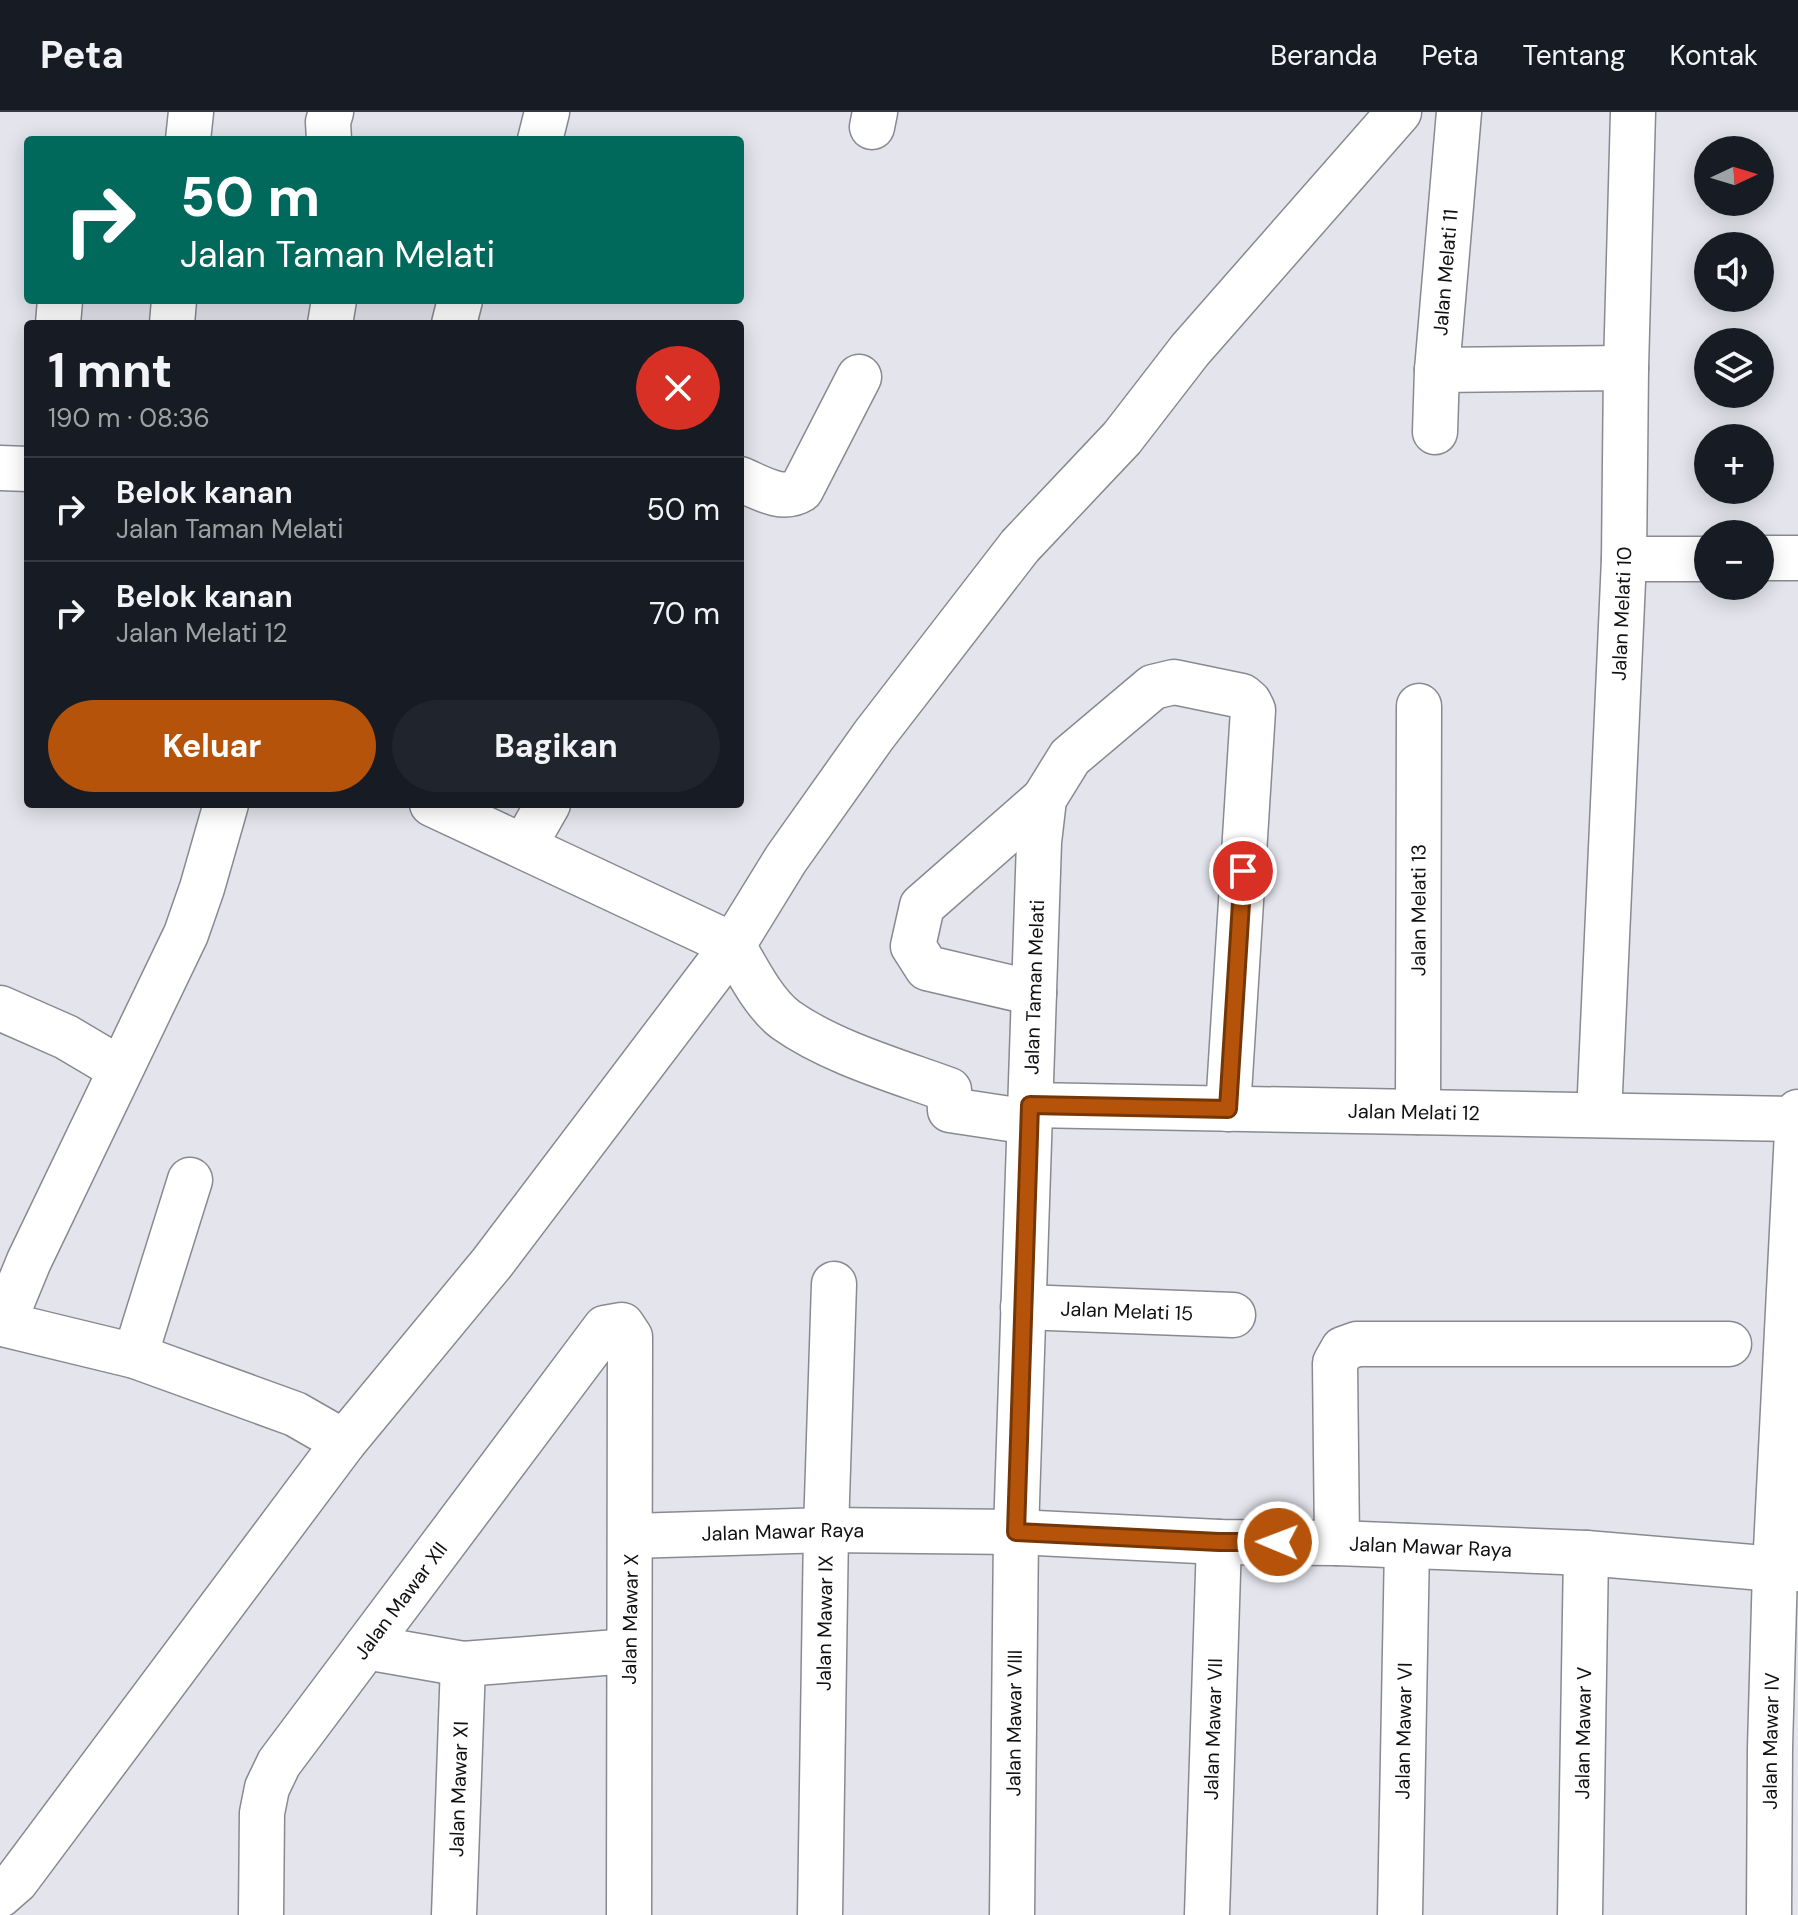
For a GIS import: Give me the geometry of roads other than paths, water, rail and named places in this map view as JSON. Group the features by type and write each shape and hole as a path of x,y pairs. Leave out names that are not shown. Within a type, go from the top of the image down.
{"street":[{"path":"188,136 191,112"},
{"path":"329,136 331,112"},
{"path":"541,136 547,112"},
{"path":"0,1895 16,1881 342,1441 492,1263 733,945 786,859 874,735 1020,546 1122,438 1190,350 1399,112"},
{"name":"Jalan Melati 11","path":"1435,432 1437,370 1459,112"},
{"name":"Jalan Melati 10","path":"1599,1115 1624,559 1633,112"},
{"path":"1437,370 1626,368"},
{"path":"744,481 781,495 792,496 801,490 859,377"},
{"path":"0,468 24,469"},
{"path":"1774,558 1798,558"},
{"path":"1624,559 1694,559"},
{"name":"Jalan Taman Melati","path":"1016,1532 1039,842 1044,799 1070,757 1153,687 1174,682 1242,696 1253,710 1228,1109"},
{"name":"Jalan Melati 13","path":"1418,1112 1419,706"},
{"path":"1034,993 927,968 913,946 922,906 1044,799"},
{"path":"225,808 186,934 1,1324 135,1356 295,1414 342,1441"},
{"path":"441,808 733,945"},
{"path":"524,846 546,808"},
{"name":"Jalan Melati 12","path":"733,945 756,986 784,1019 838,1049 949,1090 950,1110 1029,1113 1228,1109 1798,1119"},
{"path":"0,1008 66,1037 120,1069"},
{"name":"Jalan Mawar IV","path":"1769,1915 1784,1748 1798,1112"},
{"path":"135,1356 190,1180"},
{"name":"Jalan Mawar IX","path":"820,1915 826,1530 834,1284"},
{"name":"Jalan Melati 15","path":"1023,1307 1233,1315"},
{"name":"Jalan Mawar X","path":"622,1325 630,1337 629,1915"},
{"name":"Jalan Mawar XII","path":"261,1915 262,1813 267,1788 279,1763 605,1328 622,1325"},
{"path":"1337,1543 1335,1363 1343,1349 1357,1344 1729,1344"},
{"name":"Jalan Mawar Raya","path":"631,1536 826,1530 1016,1532 1219,1542 1337,1543 1586,1553 1787,1569"},
{"name":"Jalan Mawar VIII","path":"1012,1915 1016,1532"},
{"name":"Jalan Mawar VII","path":"1207,1915 1219,1542"},
{"name":"Jalan Mawar VI","path":"1400,1915 1407,1546"},
{"name":"Jalan Mawar V","path":"1580,1915 1586,1553"},
{"path":"366,1647 463,1664 629,1651"},
{"name":"Jalan Mawar XI","path":"454,1915 463,1664"}]}
